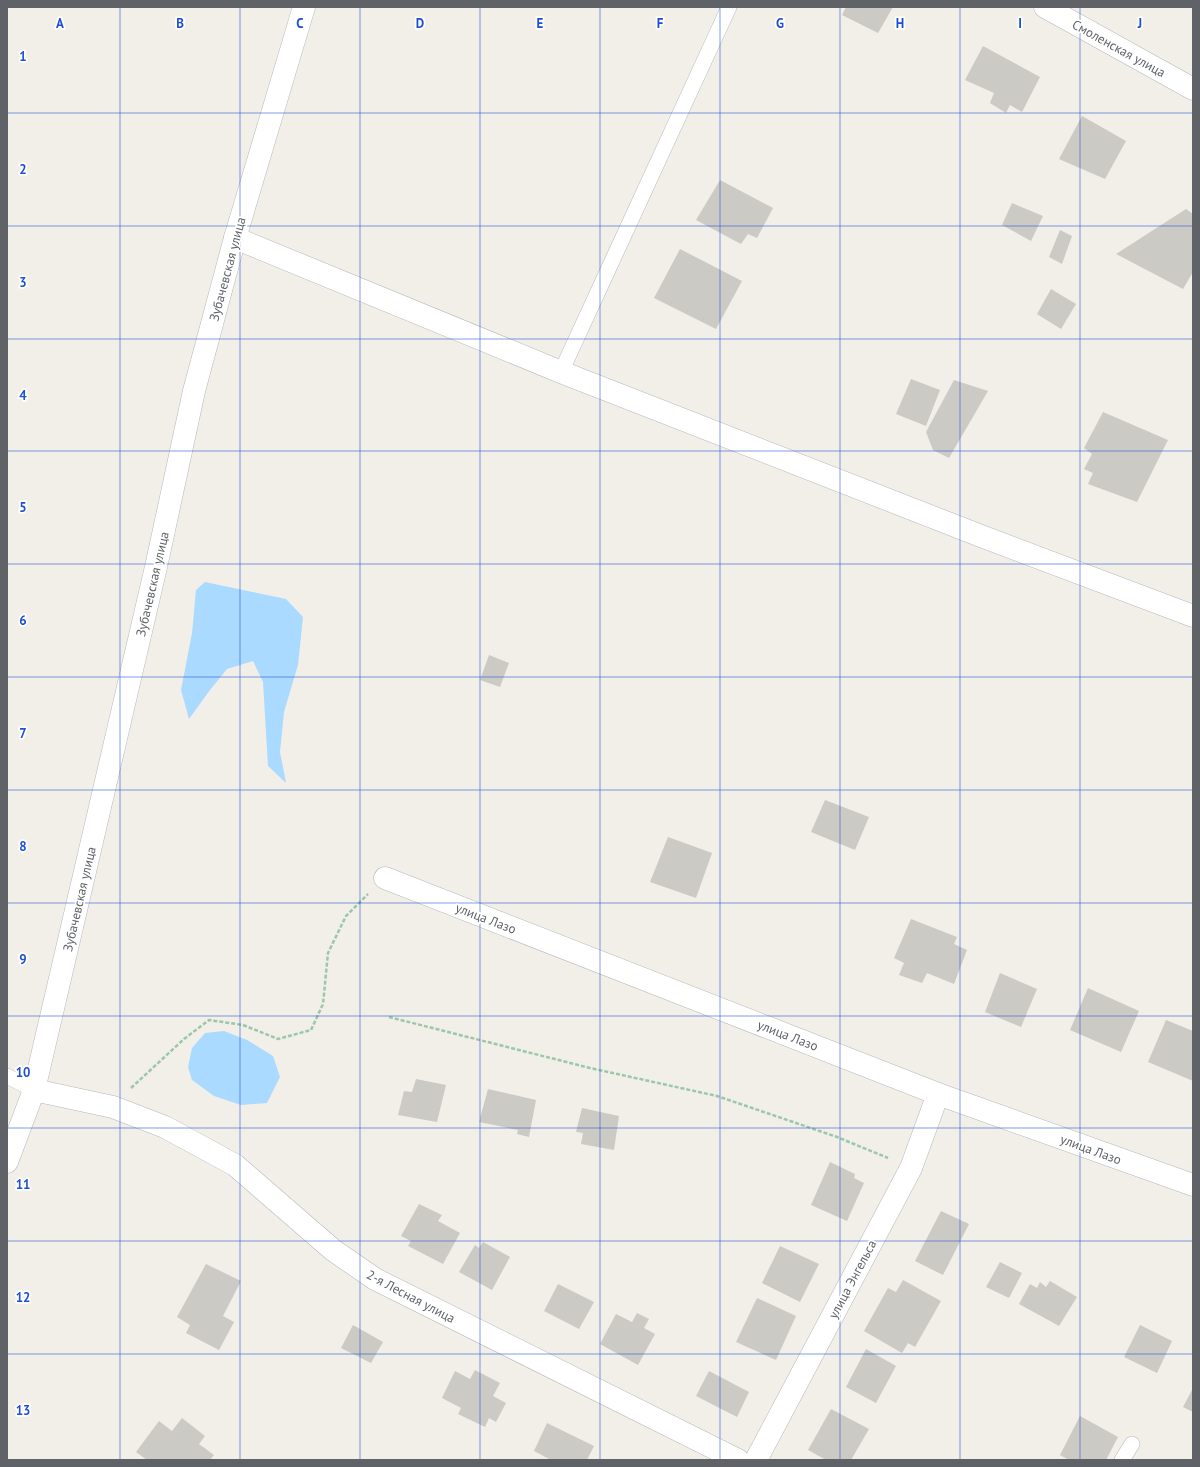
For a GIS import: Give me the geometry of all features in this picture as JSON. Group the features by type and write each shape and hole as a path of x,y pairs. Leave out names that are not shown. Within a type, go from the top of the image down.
{"street":[{"name":"Зубачевская улица","path":"7,1162 34,1090 156,567 194,391 235,238 304,7"},
{"name":"Смоленская улица","path":"1045,7 1193,89"},
{"path":"235,238 561,372 981,536 1193,616"},
{"name":"улица Лазо","path":"385,878 938,1094 1193,1185"},
{"name":"2-я Лесная улица","path":"34,1090 113,1107 165,1127 234,1165 333,1250 375,1279 738,1460"},
{"name":"улица Энгельса","path":"756,1460 910,1168 938,1094"}],"lane":[{"path":"561,372 729,7"},
{"path":"7,1076 34,1090"},
{"path":"1122,1460 1132,1444"}],"path":[{"path":"113,1107 178,1043 209,1020 244,1025 278,1039 311,1030 323,1004 328,953 346,916 375,886 385,878"},
{"path":"389,1017 590,1068 717,1096 837,1137 910,1168"}],"water":[{"path":"205,582 286,599 303,617 298,665 284,712 280,752 286,783 268,766 263,682 253,661 227,669 189,719 181,690 192,633 196,590"},
{"path":"224,1031 247,1040 273,1056 280,1077 267,1103 241,1105 214,1096 192,1080 188,1067 192,1048 205,1033"}],"building":[{"path":"846,7 893,7 878,33 842,15"},
{"path":"983,46 1040,77 1022,112 1010,105 1006,113 990,103 994,93 965,80"},
{"path":"1082,116 1126,141 1105,179 1059,159"},
{"path":"720,180 773,208 757,238 748,234 741,244 696,220"},
{"path":"1012,203 1043,216 1031,241 1002,225"},
{"path":"1186,209 1193,214 1193,272 1183,289 1116,254"},
{"path":"1060,230 1072,236 1062,264 1049,257"},
{"path":"680,249 742,281 716,329 654,298"},
{"path":"1051,289 1076,304 1061,329 1037,314"},
{"path":"911,379 940,390 926,426 896,414"},
{"path":"954,380 988,391 949,458 933,450 926,432"},
{"path":"1103,412 1168,440 1137,502 1088,484 1093,473 1084,469 1092,454 1084,448"},
{"path":"489,655 509,663 500,687 480,680"},
{"path":"825,800 869,817 855,850 811,832"},
{"path":"668,837 712,853 696,898 650,882"},
{"path":"911,919 957,937 954,944 967,950 954,984 927,973 922,983 899,975 904,963 894,958"},
{"path":"1000,973 1037,989 1021,1027 985,1012"},
{"path":"1088,988 1139,1011 1121,1052 1070,1030"},
{"path":"1166,1020 1193,1031 1193,1081 1148,1062"},
{"path":"416,1079 446,1085 437,1122 398,1115 404,1091 412,1092"},
{"path":"488,1089 536,1100 529,1137 517,1134 518,1130 479,1122"},
{"path":"582,1108 619,1116 614,1150 581,1144 583,1133 576,1132"},
{"path":"830,1162 855,1174 854,1178 864,1183 847,1221 811,1205"},
{"path":"419,1204 442,1215 438,1221 460,1233 443,1264 408,1246 411,1241 401,1236"},
{"path":"941,1211 969,1224 943,1275 915,1261"},
{"path":"483,1242 510,1257 492,1290 459,1272 475,1245 479,1248"},
{"path":"780,1246 819,1264 800,1302 762,1283"},
{"path":"1000,1262 1022,1273 1009,1298 986,1287"},
{"path":"206,1264 241,1281 223,1316 234,1322 219,1350 186,1333 190,1325 177,1317"},
{"path":"903,1280 941,1301 915,1347 908,1343 902,1353 864,1331 888,1288 896,1292"},
{"path":"1050,1281 1077,1297 1059,1326 1019,1304 1030,1284 1037,1288 1040,1282 1046,1287"},
{"path":"558,1284 594,1302 579,1329 544,1311"},
{"path":"757,1298 796,1316 776,1360 736,1342"},
{"path":"637,1313 649,1319 644,1328 655,1334 638,1365 600,1344 616,1314 632,1322"},
{"path":"353,1325 383,1342 371,1363 341,1348"},
{"path":"1140,1325 1172,1341 1157,1373 1124,1357"},
{"path":"866,1349 896,1366 876,1403 846,1387"},
{"path":"475,1370 500,1383 493,1396 506,1403 496,1422 489,1418 485,1427 458,1414 461,1408 442,1398 455,1371 470,1379"},
{"path":"709,1371 749,1392 737,1417 696,1396"},
{"path":"1193,1388 1193,1412 1183,1407"},
{"path":"831,1409 869,1429 851,1460 826,1460 808,1450"},
{"path":"1080,1416 1118,1437 1106,1460 1069,1460 1060,1455"},
{"path":"182,1418 205,1436 199,1444 214,1455 210,1460 147,1460 136,1452 159,1421 172,1431"},
{"path":"547,1423 594,1446 587,1460 551,1460 534,1451"}]}
